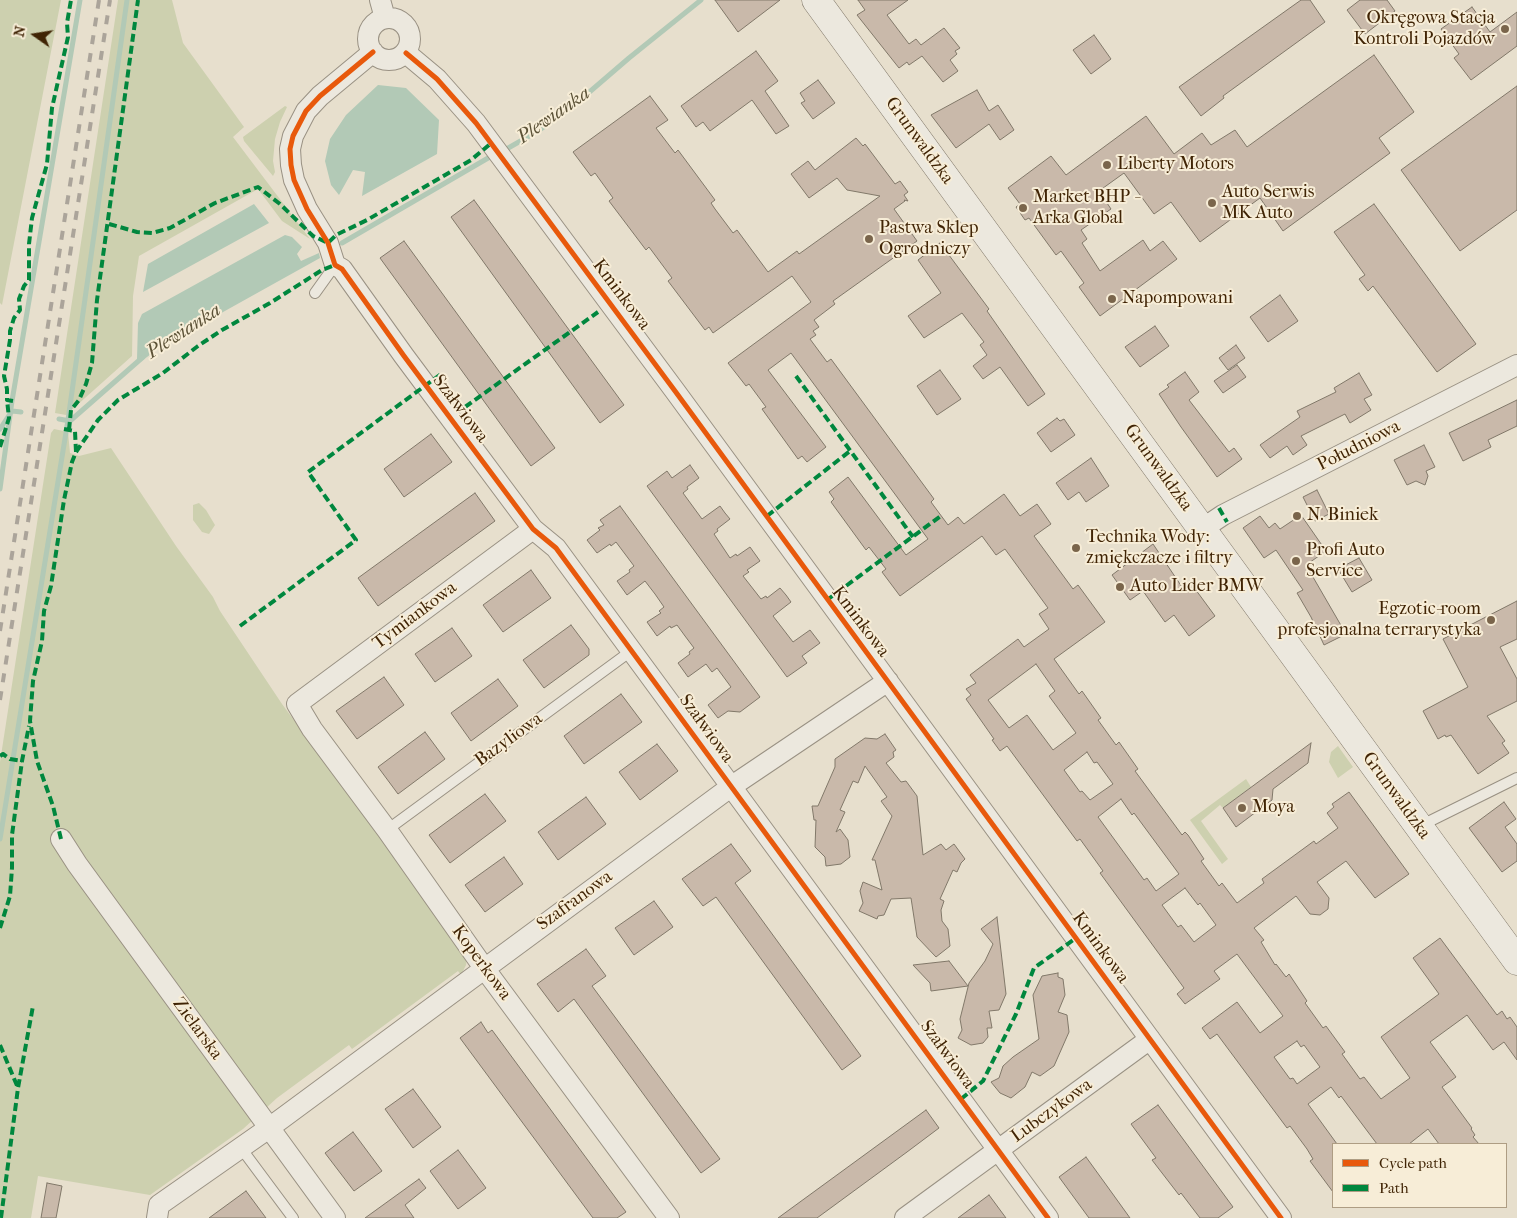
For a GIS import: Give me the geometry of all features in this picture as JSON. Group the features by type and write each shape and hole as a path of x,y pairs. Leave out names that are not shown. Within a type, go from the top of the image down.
{"street":[{"name":"Grunwaldzka","path":"816,0 1517,961"},
{"path":"382,9 402,22 409,31 410,42 406,53 393,60 385,60 378,57 373,52 368,39 382,9"},
{"path":"335,265 328,242 307,209 294,180 290,150 293,136 306,111 320,96 373,52"},
{"name":"Kminkowa","path":"406,53 437,79 476,123 1281,1218"},
{"name":"Szałwiowa","path":"335,265 342,268 404,356 533,529 556,548 1048,1218"},
{"name":"Południowa","path":"1202,529 1223,515 1517,365"},
{"name":"Tymiankowa","path":"298,704 533,529"},
{"name":"Szafranowa","path":"157,1218 159,1205 269,1128 732,786 888,681"},
{"name":"Koperkowa","path":"298,704 312,729 387,830 484,968 669,1218"},
{"name":"Zielarska","path":"61,839 335,1218"},
{"name":"Lubczykowa","path":"905,1218 1150,1039"}],"lane":[{"path":"315,293 335,265"},
{"name":"Bazyliowa","path":"387,830 631,651"},
{"path":"1419,827 1517,778"},
{"path":"241,1148 293,1218"}],"shaded area":[{"path":"0,0 61,0 2,305 0,303"},
{"path":"118,0 172,0 183,43 244,127 233,137 310,239 282,221 258,189 139,256 133,296 132,356 66,415 55,413"},
{"path":"285,106 287,107 275,139 273,161 275,172 273,176 244,141 243,137"},
{"path":"54,429 68,432 70,453 79,456 111,448 176,546 213,597 220,611 282,704 402,866 467,958 461,975 458,971 352,1049 349,1045 277,1098 243,1129 150,1195 38,1176 31,1218 0,1218 0,762 51,433"},
{"path":"199,503 206,510 215,525 209,534 202,532 193,520 193,505"},
{"path":"1338,746 1353,767 1338,778 1329,762 1331,752"},
{"path":"1246,779 1251,787 1223,808 1220,805 1201,821 1228,859 1222,864 1190,820"}],"water":[{"path":"378,85 406,88 439,120 437,154 362,196 365,172 353,170 339,195 331,185 325,161 330,139 346,115"},
{"path":"254,204 269,223 143,292 148,264"},
{"path":"285,235 292,237 302,247 297,254 301,261 319,253 320,258 189,331 139,363 137,359 138,323 142,314"}],"building":[{"path":"715,0 780,0 738,32"},
{"path":"858,0 908,0 887,15 909,44 916,39 921,45 944,28 960,48 955,51 957,54 950,60 958,71 943,82 922,56 909,65 907,62 899,68 857,15 865,10"},
{"path":"1301,0 1310,0 1325,22 1223,96 1224,98 1201,116 1179,87"},
{"path":"1360,0 1387,0 1395,11 1365,34 1347,10"},
{"name":"Okręgowa Stacja Kontroli Pojazdów","path":"1472,7 1490,32 1517,12 1517,46 1471,80 1454,58 1459,54 1441,29"},
{"path":"1094,35 1111,59 1091,74 1073,50"},
{"path":"756,51 778,81 765,91 789,126 776,134 752,100 710,131 703,122 696,127 681,106"},
{"path":"1374,55 1414,112 1379,138 1390,153 1283,231 1260,198 1200,242 1171,202 1154,214 1124,173 1099,191 1111,209 1081,230 1087,239 1082,243 1100,271 1143,240 1150,251 1163,241 1177,259 1100,316 1079,287 1084,283 1061,251 1056,255 1029,218 1025,220 1016,207 1020,204 1008,188 1051,156 1066,175 1146,116 1174,154 1202,133 1211,145 1235,130 1247,147"},
{"path":"818,80 835,103 813,119 801,103 805,101 800,93"},
{"path":"1517,86 1517,210 1460,251 1401,170"},
{"path":"977,90 989,111 998,105 1014,130 1000,140 989,124 956,148 931,115"},
{"path":"650,96 668,120 656,128 675,153 678,150 715,200 711,203 715,209 733,233 737,230 768,272 797,251 799,254 880,196 847,190 837,178 809,198 791,174 808,161 815,170 856,138 863,146 865,144 895,184 900,181 908,192 904,195 908,201 904,200 894,209 917,241 833,301 835,304 814,320 819,327 813,331 816,335 810,339 827,362 831,359 934,499 931,502 948,525 958,517 964,524 1004,494 1020,516 1037,504 1051,524 1034,536 1073,589 1078,585 1105,622 1054,659 1079,694 1082,691 1101,718 1098,720 1116,745 1119,742 1138,769 1135,771 1182,835 1185,832 1188,835 1204,859 1201,861 1219,886 1222,883 1237,903 1264,883 1262,879 1314,841 1316,844 1338,828 1327,813 1334,807 1332,804 1349,792 1409,874 1375,898 1346,861 1317,882 1329,898 1328,909 1320,915 1310,914 1296,896 1254,928 1264,940 1261,942 1275,965 1286,977 1289,974 1307,1001 1305,1003 1323,1028 1326,1026 1345,1052 1342,1054 1360,1079 1364,1077 1381,1099 1410,1078 1381,1037 1439,994 1413,958 1440,938 1497,1015 1502,1011 1507,1019 1510,1017 1517,1027 1517,1060 1504,1042 1493,1050 1467,1015 1430,1042 1456,1077 1442,1087 1472,1128 1475,1135 1473,1137 1478,1143 1438,1143 1428,1129 1410,1143 1376,1143 1341,1096 1339,1098 1331,1087 1308,1104 1336,1143 1332,1143 1332,1191 1310,1161 1313,1159 1307,1149 1290,1126 1287,1128 1217,1034 1210,1039 1202,1028 1237,1002 1260,1033 1283,1016 1237,954 1214,971 1220,979 1185,1004 1177,994 1184,988 1100,873 1103,871 1080,839 1077,841 1007,746 1000,751 992,740 994,739 966,699 971,695 966,689 976,683 970,675 1018,639 1024,647 1049,629 1039,614 1048,608 1005,549 996,555 982,536 900,596 882,572 886,569 869,547 866,550 831,502 834,499 829,492 848,477 906,555 928,539 791,353 768,370 826,447 807,462 802,456 798,459 762,409 766,407 749,384 746,386 728,363 811,302 792,276 713,333 709,327 705,330 668,281 672,278 649,247 646,250 609,201 613,198 595,173 591,176 573,152","holes":["1036,664 1055,691 1049,696 1076,733 1053,750 1027,715 1009,728 988,700","1087,752 1094,763 1097,762 1113,784 1090,800 1082,791 1080,792 1064,770","1121,799 1132,815 1134,813 1179,874 1156,891 1147,878 1144,880 1098,817","1185,888 1198,905 1200,903 1216,925 1194,942 1181,925 1178,927 1162,905","1297,1041 1301,1047 1304,1045 1320,1067 1297,1084 1293,1078 1290,1079 1274,1057"]},
{"path":"474,200 624,405 600,423 451,217"},
{"path":"1374,204 1476,344 1437,372 1373,286 1368,291 1359,279 1365,275 1334,232"},
{"path":"404,241 555,448 531,466 380,258"},
{"path":"940,243 989,309 987,311 1045,394 1028,406 1000,367 983,379 973,366 987,355 980,345 984,342 962,313 924,338 908,316 941,293 918,260"},
{"path":"1280,295 1298,321 1268,342 1250,317"},
{"path":"1155,326 1169,346 1140,367 1125,347"},
{"path":"1236,345 1245,358 1228,370 1219,358"},
{"path":"1237,365 1246,377 1223,393 1214,381"},
{"path":"940,370 961,399 937,415 917,386"},
{"path":"1185,372 1199,392 1189,400 1229,452 1234,448 1242,459 1217,477 1159,394 1169,387 1167,385"},
{"path":"1359,373 1372,395 1364,399 1371,410 1350,423 1345,414 1301,436 1307,445 1293,455 1287,446 1270,458 1260,445 1300,417 1297,411 1336,392 1334,388"},
{"path":"1517,400 1517,426 1488,440 1491,447 1463,461 1449,433"},
{"path":"1057,418 1060,421 1064,419 1075,435 1051,452 1037,433"},
{"path":"431,434 452,462 404,497 384,469"},
{"path":"1424,445 1435,467 1426,471 1428,476 1425,485 1416,481 1407,485 1394,460"},
{"path":"1091,458 1109,486 1086,502 1079,492 1068,500 1056,483"},
{"path":"690,465 699,478 687,487 688,489 683,493 702,519 720,506 730,519 717,529 718,531 714,534 730,558 736,554 737,556 750,547 760,561 747,570 749,572 743,576 761,599 766,596 767,598 780,588 786,595 791,602 773,616 793,642 810,630 820,643 802,656 807,663 787,677 647,486 667,471 672,478"},
{"path":"1317,490 1329,514 1315,521 1303,497"},
{"path":"475,493 495,521 378,606 358,578"},
{"path":"620,506 760,697 740,712 728,711 718,718 708,705 731,687 717,668 712,672 706,664 688,677 678,663 690,654 689,652 694,648 677,625 671,628 670,626 657,636 647,622 661,613 659,611 664,607 655,594 645,581 627,595 617,581 630,572 629,570 634,566 616,542 597,553 587,540 600,530 598,528 604,525 600,520"},
{"path":"1301,515 1326,551 1306,565 1346,634 1324,645 1297,593 1303,590 1276,550 1264,558 1243,528 1260,516 1269,528 1275,523 1280,529"},
{"path":"1153,544 1182,587 1190,582 1215,616 1189,636 1174,615 1165,622 1143,591 1130,600 1112,575"},
{"path":"1359,558 1372,580 1352,592 1338,569"},
{"path":"531,570 551,598 503,632 483,605"},
{"path":"1517,601 1517,639 1500,647 1517,679 1517,701 1487,716 1505,741 1502,743 1509,753 1478,774 1451,735 1446,737 1445,735 1438,739 1423,711 1468,687 1443,639"},
{"path":"571,625 589,649 589,655 544,688 523,660"},
{"path":"452,628 472,656 435,682 415,654"},
{"path":"384,677 404,705 357,739 336,711"},
{"path":"498,679 518,706 471,741 451,713"},
{"path":"621,694 642,722 584,764 564,736"},
{"path":"425,732 445,759 398,794 378,767"},
{"path":"885,734 896,750 893,752 894,757 886,763 901,782 906,781 917,796 923,855 941,844 946,850 954,844 965,859 957,872 953,870 940,899 944,901 941,910 942,921 948,929 950,946 936,957 917,937 911,898 891,899 884,915 878,916 877,919 859,911 863,903 860,891 863,882 882,890 875,860 872,860 892,816 881,801 887,797 865,766 858,783 853,781 840,810 845,812 836,832 840,829 848,840 850,857 841,864 826,866 825,857 815,847 816,820 814,820 812,806 818,806 835,767 835,759 865,738 877,739"},
{"path":"1311,743 1308,763 1273,789 1272,800 1236,827 1223,808"},
{"path":"657,744 678,771 640,800 619,772"},
{"path":"485,794 506,821 450,863 429,835"},
{"path":"586,797 606,824 558,860 538,832"},
{"path":"1504,802 1516,819 1505,827 1517,844 1517,861 1502,872 1469,828"},
{"path":"731,844 751,871 735,883 861,1056 842,1070 716,897 703,906 682,879"},
{"path":"504,857 523,884 485,912 465,885"},
{"path":"654,901 673,927 634,955 615,928"},
{"path":"997,917 1006,994 999,1010 989,1011 992,1028 987,1028 988,1037 983,1043 971,1045 958,1038 962,1030 960,1019 969,983 985,961 993,944 981,929"},
{"path":"586,949 606,976 592,986 720,1159 701,1173 574,999 558,1012 537,984"},
{"path":"949,961 968,986 931,991 930,983 913,965"},
{"path":"1058,973 1058,977 1063,979 1065,995 1058,1012 1067,1015 1069,1032 1054,1066 1040,1076 1032,1072 1025,1087 1011,1098 1000,1093 991,1082 999,1078 1003,1066 1013,1057 1039,1039 1033,995 1042,976"},
{"path":"481,1022 488,1033 492,1030 626,1212 617,1218 593,1218 460,1038"},
{"path":"413,1089 441,1127 413,1148 385,1109"},
{"path":"1158,1105 1233,1207 1218,1218 1200,1218 1181,1193 1179,1195 1152,1160 1156,1158 1131,1124"},
{"path":"926,1110 939,1128 817,1218 778,1218"},
{"path":"353,1132 382,1171 354,1191 325,1153"},
{"path":"458,1150 486,1188 458,1209 430,1171"},
{"path":"1086,1157 1130,1218 1089,1218 1059,1177"},
{"path":"419,1179 426,1188 405,1205 414,1218 365,1218"},
{"path":"47,1183 62,1186 56,1218 41,1218"},
{"path":"246,1191 266,1218 209,1218"},
{"path":"989,1195 1006,1218 958,1218"}],"waterway":[{"path":"0,489 12,401 80,0"},
{"name":"Plewianka","path":"0,839 68,420 127,0"},
{"name":"Plewianka","path":"503,151 538,131 572,107 701,0"},
{"name":"Plewianka","path":"342,243 495,154"},
{"name":"Plewianka","path":"59,419 70,421 143,357"},
{"name":"Plewianka","path":"0,429 12,411 21,412"}],"railway":[{"path":"0,631 99,0"},
{"path":"0,700 110,0"}],"marked path":[{"path":"13,401 7,400 4,376 10,331 14,318 20,310 19,299 24,286 29,280 29,244 32,218 47,164 52,108 68,37 67,23 71,0"},
{"path":"69,430 71,410 79,400 92,363 97,300 138,0"},
{"path":"109,224 137,232 152,233 170,228 215,203 258,187 280,204 313,236 328,243 336,235 367,220 471,160 489,145"},
{"path":"61,839 53,806 37,761 30,721 33,681 42,641 44,611 51,586 64,500 76,452 98,420 118,400 163,373 222,330 270,303 322,270 335,265"},
{"path":"465,407 598,312"},
{"path":"240,626 356,540 308,472 441,374"},
{"path":"796,376 913,537"},
{"path":"0,447 9,418 7,400"},
{"path":"64,429 75,431 76,452"},
{"path":"767,516 850,451"},
{"path":"1219,508 1227,522"},
{"path":"827,600 942,515"},
{"path":"0,928 10,896 12,835 22,761 29,726"},
{"path":"0,756 3,754 10,759 22,761"},
{"path":"961,1099 983,1081 1016,1014 1034,968 1076,938"},
{"path":"1,1218 18,1088 33,1006"},
{"path":"0,1045 18,1088"}],"cycle path":[{"path":"373,52 320,96 306,111 293,136 290,149 294,180 307,209 328,243 335,265 342,269 404,356 533,529 556,548 1048,1218"},
{"path":"406,53 437,79 476,123 675,391 1281,1218"}],"place":[{"name":"Okręgowa Stacja Kontroli Pojazdów","path":"1505,29"},
{"name":"Liberty Motors","path":"1107,165"},
{"name":"Auto Serwis MK Auto","path":"1212,203"},
{"name":"Market BHP - Arka Global","path":"1023,208"},
{"name":"Pastwa Sklep Ogrodniczy","path":"869,239"},
{"name":"Napompowani","path":"1112,299"},
{"name":"N. Biniek","path":"1297,516"},
{"name":"Technika Wody: zmiękczacze i filtry","path":"1076,548"},
{"name":"Profi Auto Service","path":"1296,561"},
{"name":"Auto Lider BMW","path":"1120,587"},
{"name":"Egzotic-room profesjonalna terrarystyka","path":"1491,620"},
{"name":"Moya","path":"1242,808"}]}
